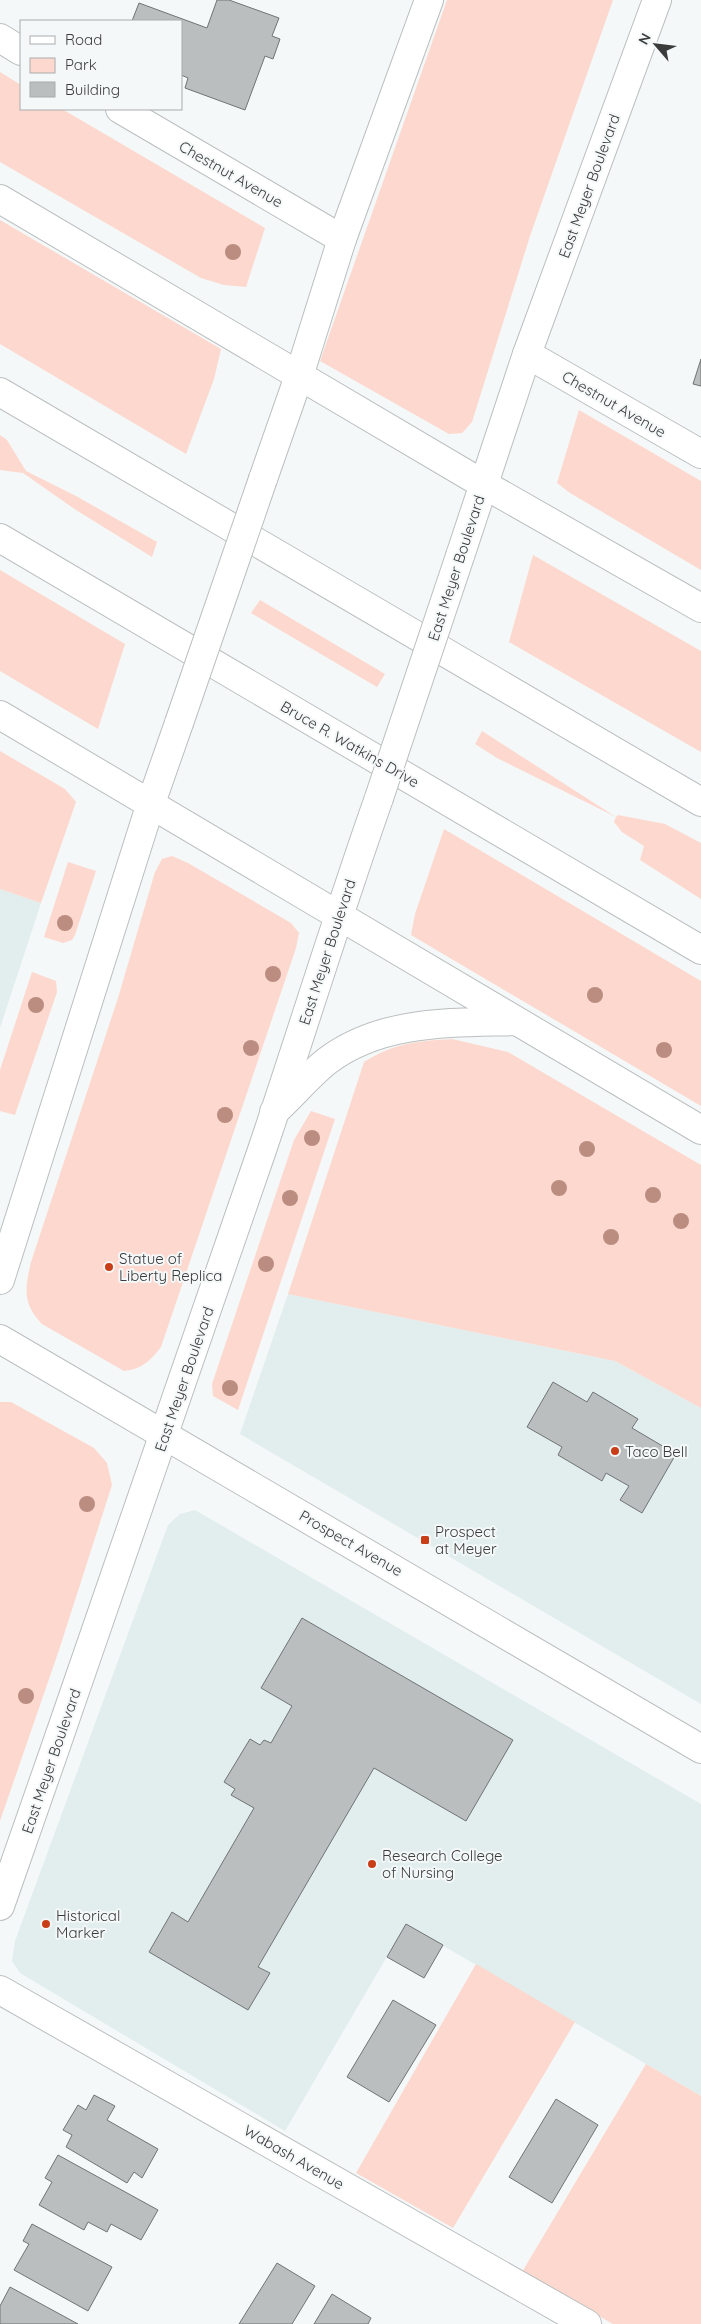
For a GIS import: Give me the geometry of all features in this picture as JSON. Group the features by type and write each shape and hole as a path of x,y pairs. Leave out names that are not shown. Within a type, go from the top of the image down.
{"main road":[{"path":"0,1280 151,803 299,376 342,239 430,0"},
{"name":"East Meyer Boulevard","path":"0,1906 164,1436 274,1112 337,917 380,798 527,354 657,0"},
{"path":"0,38 20,50"},
{"name":"Chestnut Avenue","path":"122,110 342,239"},
{"path":"0,199 484,484 701,608"},
{"name":"Chestnut Avenue","path":"527,354 701,454"},
{"path":"0,392 701,802"},
{"name":"Bruce R. Watkins Drive","path":"0,538 701,950"},
{"path":"0,716 151,803 337,917 701,1130"},
{"path":"274,1112 327,1061 362,1039 405,1027 454,1022 515,1021"},
{"name":"Prospect Avenue","path":"0,1339 701,1749"},
{"name":"Wabash Avenue","path":"0,1990 587,2324"}],"shaded area":[{"path":"0,889 41,903 0,1028"},
{"path":"288,1294 615,1361 701,1408 701,1704 240,1434"},
{"name":"Research College of Nursing","path":"195,1510 701,1804 701,2096 406,1924 285,2131 20,1973 12,1961 15,1941 168,1525 180,1514"}],"green space":[{"path":"447,0 613,0 530,236 472,422 462,433 449,434 320,361"},
{"path":"0,72 20,84 20,110 64,110 265,228 246,287 224,285 201,278 0,162"},
{"path":"0,220 221,349 214,379 186,454 0,344"},
{"path":"579,410 701,481 701,570 570,493 557,483"},
{"path":"0,435 7,440 26,471 76,496 157,542 152,557 76,510 23,473 0,470"},
{"path":"533,555 701,651 701,752 509,642"},
{"path":"0,570 125,644 98,729 0,671"},
{"path":"260,600 385,674 377,687 251,613"},
{"path":"482,731 616,817 497,758 475,744"},
{"path":"0,751 65,789 76,802 41,903 0,889"},
{"path":"618,815 665,824 701,843 701,899 640,860 644,846 622,832 614,822"},
{"path":"444,829 701,981 701,1106 411,935 415,914"},
{"path":"172,856 188,863 291,923 299,933 296,948 161,1347 145,1364 124,1371 42,1324 28,1302 27,1280 31,1262 118,998 155,872 162,859"},
{"path":"68,862 96,871 75,935 72,940 63,943 44,937"},
{"path":"32,972 56,981 57,992 15,1115 0,1111 0,1070"},
{"path":"452,1039 508,1052 701,1165 701,1408 615,1361 288,1294 364,1062 385,1051 406,1044"},
{"path":"311,1111 335,1119 238,1410 213,1396 212,1384 294,1140"},
{"path":"0,1402 11,1402 94,1448 107,1463 112,1485 59,1650 0,1821"},
{"path":"476,1964 575,2022 453,2228 356,2173"},
{"path":"646,2064 701,2096 701,2324 613,2324 522,2272"}],"building":[{"path":"217,0 229,0 279,18 272,36 280,39 273,59 265,56 245,110 185,88 188,78 182,75 182,20 132,20 139,3 207,28"},
{"path":"701,359 701,386 693,384"},
{"name":"Taco Bell","path":"553,1382 587,1402 593,1392 638,1419 632,1428 676,1454 642,1513 620,1500 629,1486 606,1473 602,1481 558,1455 562,1447 527,1427"},
{"name":"Research College of Nursing","path":"302,1618 513,1740 466,1821 374,1768 258,1967 270,1973 248,2010 149,1952 172,1912 188,1922 254,1808 231,1795 235,1789 224,1782 250,1739 260,1745 264,1740 271,1743 292,1706 261,1688"},
{"path":"406,1924 443,1945 424,1978 387,1957"},
{"path":"393,2000 436,2025 389,2102 347,2077"},
{"path":"94,2095 115,2106 107,2120 158,2149 142,2178 134,2172 127,2183 66,2147 72,2135 63,2130 78,2105 86,2110"},
{"path":"556,2099 598,2125 552,2203 509,2177"},
{"path":"58,2155 158,2210 141,2240 111,2224 107,2232 88,2222 84,2230 39,2205 52,2182 45,2178"},
{"path":"32,2224 112,2267 88,2311 14,2270 29,2244 23,2241"},
{"path":"277,2263 315,2286 292,2324 239,2324"},
{"path":"10,2287 78,2324 0,2324 0,2306"},
{"path":"332,2294 371,2318 368,2324 314,2324"}],"place":[{"name":"Statue of Liberty Replica","path":"109,1267"},
{"name":"Taco Bell","path":"615,1451"},
{"name":"Prospect at Meyer","path":"425,1540"},
{"name":"Research College of Nursing","path":"372,1864"},
{"name":"Historical Marker","path":"46,1924"}]}
